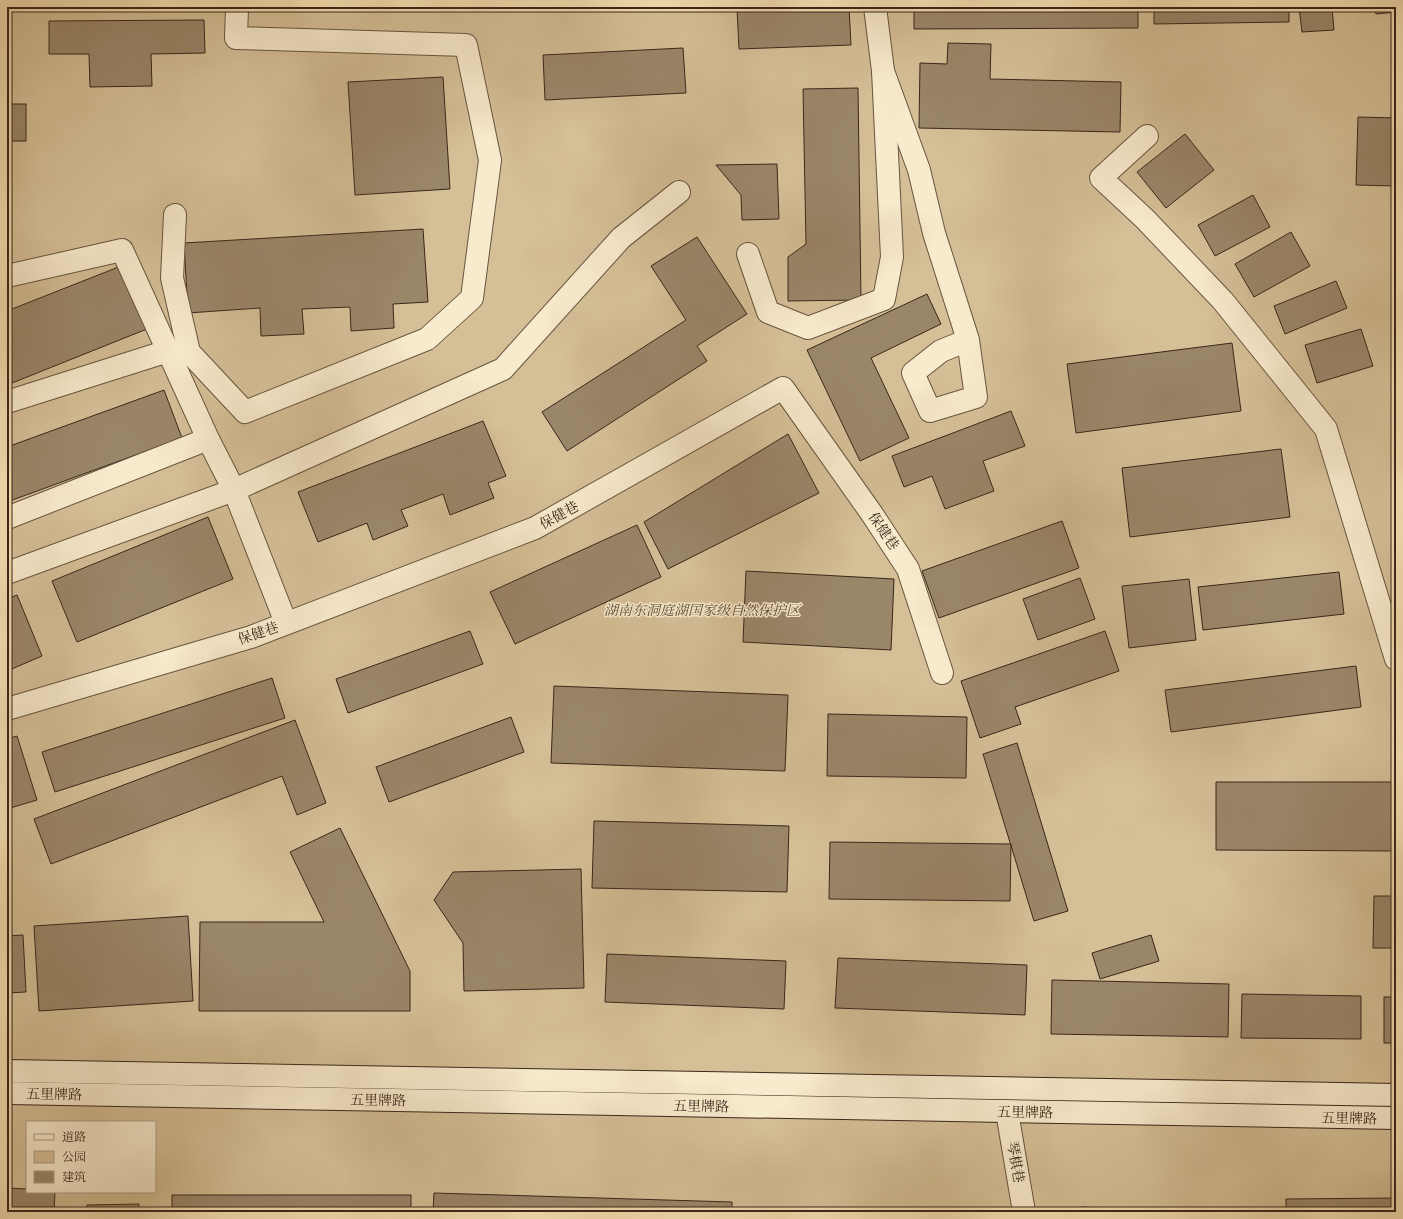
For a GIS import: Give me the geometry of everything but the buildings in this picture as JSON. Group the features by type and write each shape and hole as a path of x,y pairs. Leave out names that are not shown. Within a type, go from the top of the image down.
{"street":[{"path":"175,215 172,278 189,352 245,412 427,339 472,298 490,160 466,45 236,38 238,7"},
{"path":"748,254 768,312 808,328 884,299 892,257 883,71 875,7"},
{"path":"883,71 919,170 934,233 968,340"},
{"path":"1147,136 1100,178 1145,219 1223,301 1326,430 1396,658"},
{"path":"7,573 234,490 503,369 621,238 679,192"},
{"path":"7,276 122,250 208,439 234,490 286,623"},
{"path":"7,402 168,351"},
{"name":"保健巷","path":"7,709 251,637 535,528 783,388 872,514 908,569 942,673"},
{"path":"7,518 208,439"},
{"name":"五里牌路","path":"7,1071 1396,1095"},
{"name":"五里牌路","path":"7,1093 1396,1118"},
{"name":"琴棋巷","path":"1007,1112 1024,1212"}],"green space":[{"name":"湖南东洞庭湖国家级自然保护区","path":"7,7 1396,7 1396,1212 7,1212"}]}
